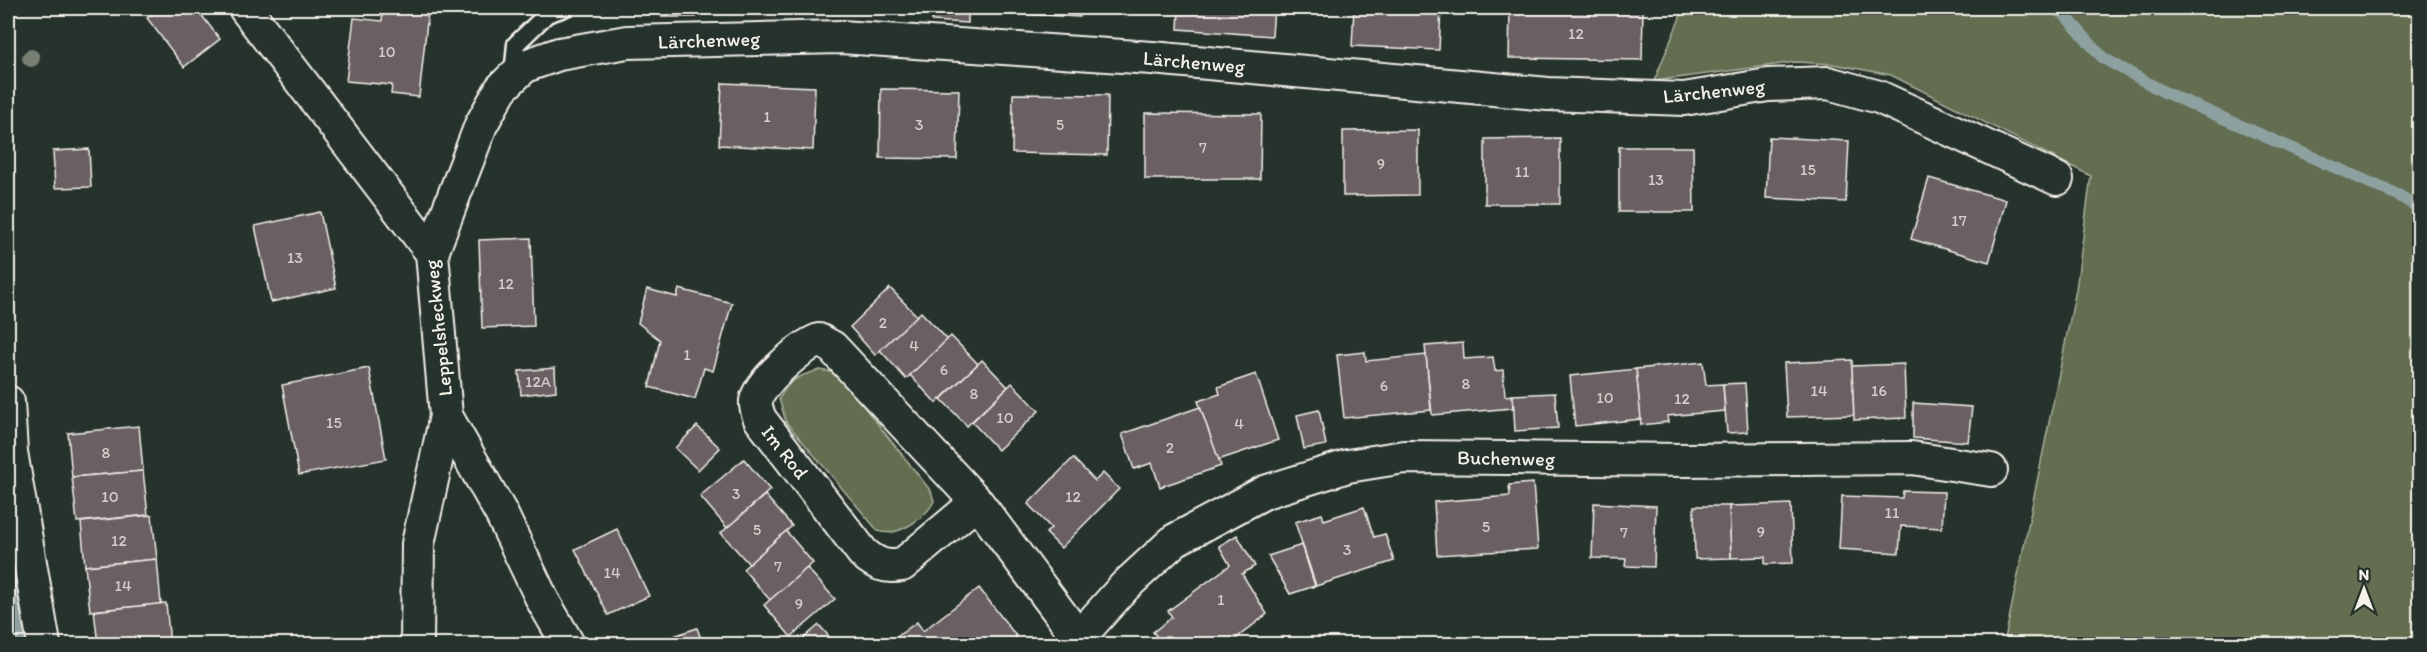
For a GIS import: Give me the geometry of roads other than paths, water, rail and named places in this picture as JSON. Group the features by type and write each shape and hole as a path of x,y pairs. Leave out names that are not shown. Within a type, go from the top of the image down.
{"street":[{"name":"Leppelsheckweg","path":"245,8 432,253 446,416 501,513 543,601 568,645"},
{"name":"Lärchenweg","path":"432,253 481,125 501,89 533,63 593,46 627,42 841,36 1152,58 1548,94 1684,99 1768,85 1828,83 1879,97 2057,179"},
{"name":"Im Rod","path":"977,502 902,565 889,567 874,562 863,553 760,419 755,404 758,396 782,367 805,347 819,340 832,347 977,502 1078,642"},
{"path":"8,402 11,452 44,645"},
{"path":"417,645 418,544 446,416"},
{"name":"Buchenweg","path":"1078,642 1125,586 1175,540 1265,492 1348,466 1404,458 1687,460 1912,458 1991,470"}],"lane":[{"path":"513,77 516,44 547,14 564,8"}],"waterway":[{"path":"2050,8 2063,13 2103,58 2164,92 2400,196 2420,209"},
{"path":"8,557 20,644"}]}
